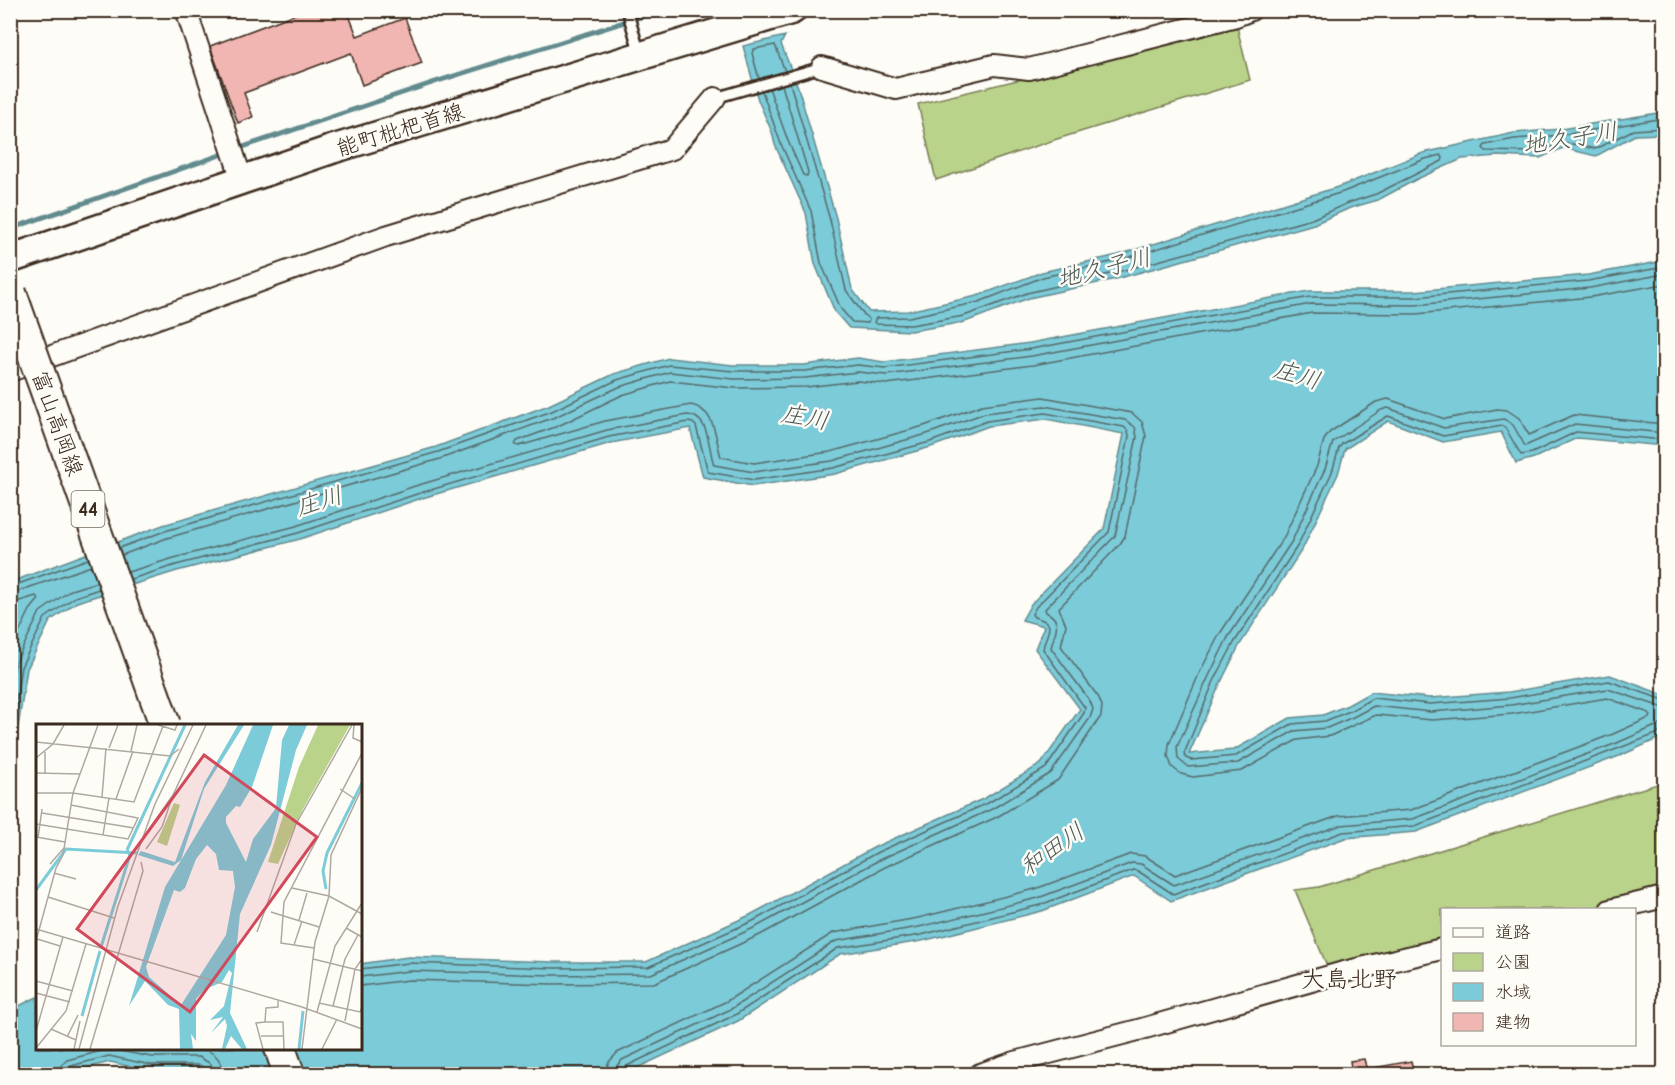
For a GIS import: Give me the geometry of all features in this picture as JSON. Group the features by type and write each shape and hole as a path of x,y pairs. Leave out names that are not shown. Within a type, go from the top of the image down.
{"main road":[{"name":"能町枇杷首線","path":"10,259 238,169 333,148 639,49 694,40 792,10"},
{"name":"富山高岡線","path":"11,291 165,724"},
{"path":"281,1049 289,1074"}],"street":[{"path":"186,10 238,169"},
{"path":"822,67 896,89 994,65 1029,69 1236,16 1251,10"},
{"path":"10,371 386,236 672,149 715,98"},
{"path":"1615,908 1665,897"},
{"path":"980,1074 1015,1062 1340,973 1441,949"}],"lane":[{"path":"628,15 639,49"},
{"path":"715,98 822,67"}],"green space":[{"path":"1237,27 1250,80 1057,139 936,180 918,104"},
{"path":"1664,782 1664,894 1590,908 1441,908 1441,939 1327,966 1295,890 1319,887"}],"water":[{"name":"地久子川","path":"785,36 781,44 798,87 836,218 852,289 869,312 908,311 977,296 1042,272 1118,255 1341,186 1423,153 1514,133 1561,129 1664,112 1664,134 1635,135 1596,156 1563,148 1540,158 1497,156 1462,159 1378,200 1350,208 1314,224 1116,279 1029,298 965,322 911,331 849,328 835,312 815,264 806,213 775,145 758,100 743,46"},
{"path":"1664,261 1664,446 1577,438 1534,458 1516,463 1501,432 1443,442 1388,421 1345,449 1338,474 1303,548 1239,646 1189,754 1234,750 1290,718 1323,715 1371,692 1430,698 1509,692 1610,675 1664,695 1664,736 1622,755 1416,832 1345,838 1171,901 1134,876 1042,911 922,941 840,954 738,1021 624,1074 204,1074 197,1070 151,1071 110,1062 63,1074 11,1074 11,1007 13,1009 36,998 36,1049 362,1049 362,964 408,957 553,962 646,962 750,915 875,847 985,798 1041,764 1080,709 1035,649 1044,626 1022,620 1031,604 1104,529 1124,434 1046,419 989,426 931,447 835,474 753,486 703,477 690,428 611,443 419,499 300,539 177,571 77,602 50,621 27,669 11,773 11,582 163,525 436,447 549,405 614,374 669,358 733,365 804,365 858,358 884,362 1030,343 1309,291 1414,291 1588,275"}],"building":[{"path":"306,10 347,10 357,36 405,18 422,63 362,85 351,53 244,93 253,117 238,123 210,46"},
{"path":"1364,1059 1368,1074 1352,1074 1350,1061"},
{"path":"1411,1061 1414,1074 1374,1074 1373,1068"}],"waterway":[{"path":"10,229 435,82 662,10"}],"district":[{"name":"大島北野","path":"1349,979"}],"water label":[{"name":"庄川","path":"1297,375"},
{"name":"庄川","path":"805,417"},
{"name":"庄川","path":"319,501"},
{"name":"和田川","path":"1052,849"}]}
